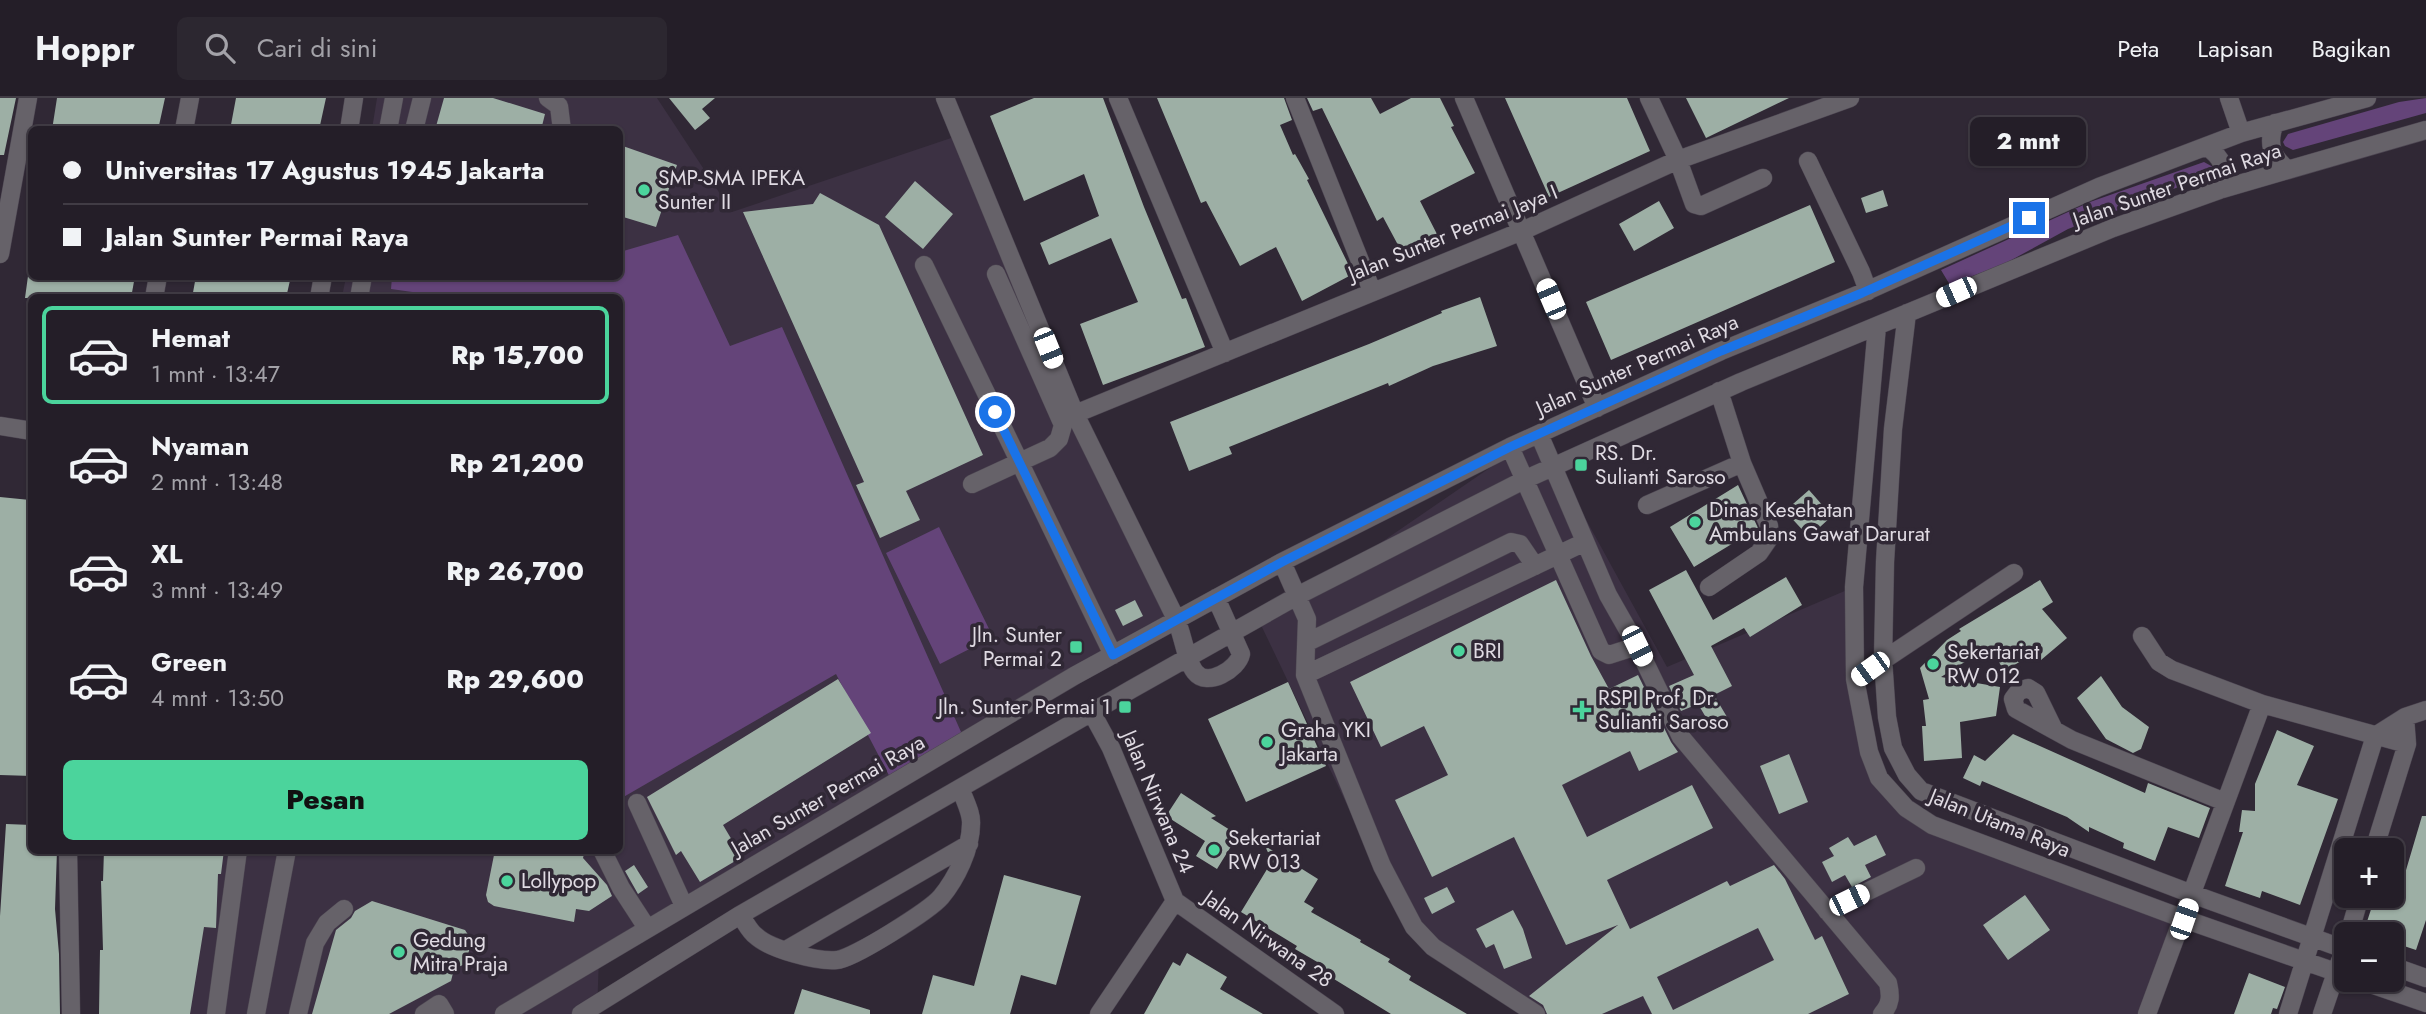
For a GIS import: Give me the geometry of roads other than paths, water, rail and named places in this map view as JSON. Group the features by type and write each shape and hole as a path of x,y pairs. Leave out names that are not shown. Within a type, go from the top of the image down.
{"street":[{"path":"0,254 28,98"},
{"path":"185,126 190,98"},
{"path":"350,126 354,98"},
{"path":"389,126 394,98"},
{"path":"415,126 422,98"},
{"path":"548,98 559,106 562,126"},
{"path":"945,98 1075,414 1177,621 1196,673 1206,678 1214,678 1237,664 1241,658 1240,649 1216,598"},
{"path":"1118,98 1225,354"},
{"path":"1295,98 1372,291"},
{"path":"1464,98 1597,408"},
{"path":"1649,98 1678,160 1694,204 1701,206 1763,178"},
{"name":"Jalan Sunter Permai Jaya I","path":"1075,414 1522,231 1678,160 1850,98"},
{"path":"2229,98 2241,133"},
{"name":"Jalan Sunter Permai Raya","path":"504,1014 1080,672 1282,562 1510,447 1721,351 1868,291 2099,187 2241,133 2367,98"},
{"path":"2275,123 2270,136 2270,148 2277,162 2288,170"},
{"name":"Jalan Sunter Permai Raya","path":"582,1014 740,915 1189,656 1297,596 1526,479 1719,391 2113,228 2221,188 2426,130"},
{"path":"2206,146 2217,154 2223,163 2225,175 2221,188"},
{"path":"1808,160 1868,291"},
{"path":"924,265 1113,655"},
{"path":"972,484 1050,447 1059,439 1063,425 996,274"},
{"name":"Jalan Utama Raya","path":"1907,313 1893,429 1885,562 1884,659 1887,717 1894,748 1907,775 1921,791 2313,939 2334,942"},
{"name":"Jalan Utama Raya","path":"1877,326 1854,587 1855,679 1869,752 1879,778 1906,808 1932,825 2334,972"},
{"path":"1709,587 1759,553 1770,537 1769,526 1742,463 1719,391"},
{"path":"0,426 28,431"},
{"path":"1539,434 1608,595 1637,646 1681,737 1888,983 1891,996 1888,1007 1881,1014"},
{"path":"1510,447 1601,651 1609,655 1637,646"},
{"path":"1647,505 1742,463"},
{"path":"1308,642 1511,542 1520,544 1535,566"},
{"path":"1305,675 1585,542"},
{"path":"1282,562 1307,619 1305,675 1382,866 1415,927 1433,947 1536,1014"},
{"path":"1855,679 2014,573"},
{"path":"1582,608 1608,595"},
{"path":"2142,636 2158,662 2172,670 2262,704 2407,744"},
{"path":"2147,1014 2262,704"},
{"path":"2288,1014 2375,736 2405,717 2426,710"},
{"name":"Jalan Nirwana 24","path":"1092,713 1111,748 1175,901 1099,1014"},
{"path":"2378,838 2407,744 2405,717"},
{"path":"2054,730 2072,740 2225,802"},
{"path":"740,915 755,935 766,943 786,950 837,960 851,957 940,899 969,844 972,822 961,789"},
{"path":"637,803 684,906"},
{"path":"786,950 969,844"},
{"path":"68,854 71,1014"},
{"path":"216,1014 237,854"},
{"path":"256,1014 286,854"},
{"path":"604,854 621,888 647,928"},
{"path":"1827,911 1916,868"},
{"name":"Jalan Nirwana 28","path":"1175,901 1335,1014"},
{"path":"298,1014 315,943 327,923 344,909"},
{"path":"2404,970 2426,978"},
{"path":"2322,1014 2334,989"},
{"path":"2394,992 2426,1003"},
{"path":"424,1014 439,1004 445,1014"}],"place":[{"name":"SMP-SMA IPEKA Sunter II","path":"644,190"},
{"name":"RS. Dr. Sulianti Saroso","path":"1581,465"},
{"name":"Dinas Kesehatan Ambulans Gawat Darurat","path":"1695,522"},
{"name":"Jln. Sunter Permai 2","path":"1076,647"},
{"name":"BRI","path":"1459,651"},
{"name":"Sekertariat RW 012","path":"1933,664"},
{"name":"Jln. Sunter Permai 1","path":"1125,707"},
{"name":"RSPI Prof. Dr. Sulianti Saroso","path":"1582,710"},
{"name":"Graha YKI Jakarta","path":"1267,742"},
{"name":"Sekertariat RW 013","path":"1214,850"},
{"name":"Lollypop","path":"507,881"},
{"name":"Gedung Mitra Praja","path":"399,952"}]}
